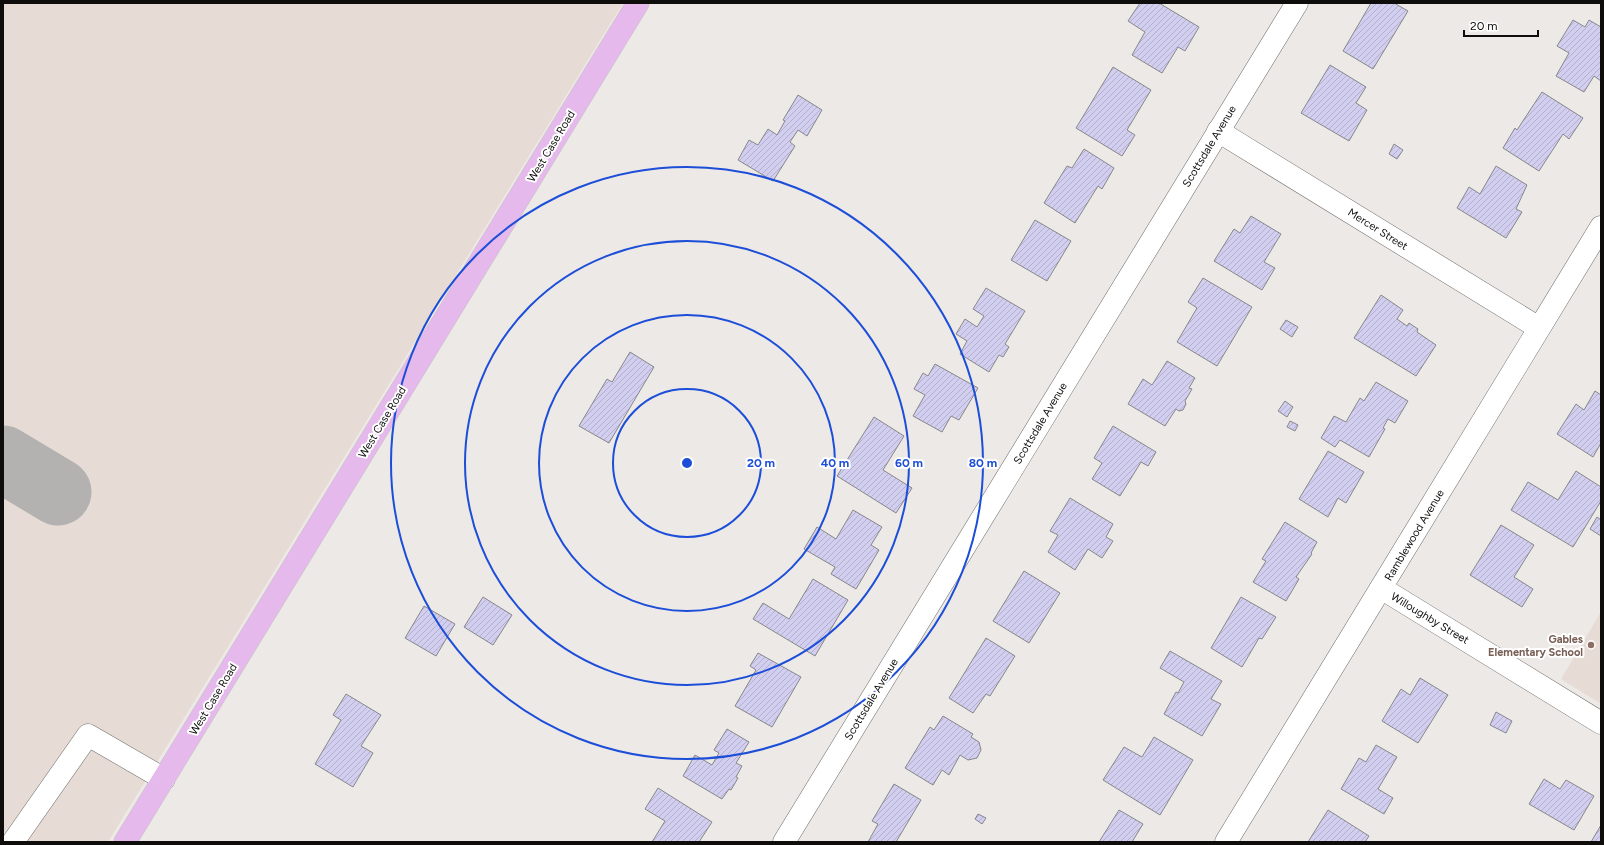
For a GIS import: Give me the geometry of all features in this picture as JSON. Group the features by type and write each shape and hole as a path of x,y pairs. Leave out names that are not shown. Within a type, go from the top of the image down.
{"main road":[{"name":"West Case Road","path":"125,842 638,3"}],"street":[{"name":"Scottsdale Avenue","path":"784,842 1297,3"},
{"name":"Mercer Street","path":"1218,131 1538,328"},
{"name":"Ramblewood Avenue","path":"1226,842 1538,328 1601,227"},
{"name":"Willoughby Street","path":"1381,588 1601,723"},
{"path":"13,842 88,735 164,779"}],"shaded area":[{"path":"3,3 623,3 108,842 3,842"},
{"name":"Gables Elementary School","path":"1601,612 1601,704 1561,679"}],"building":[{"path":"1140,3 1159,3 1199,27 1185,51 1178,47 1162,73 1132,55 1145,32 1128,21"},
{"path":"1371,3 1394,3 1408,11 1373,69 1343,51"},
{"path":"1573,20 1585,27 1589,20 1601,27 1601,81 1594,76 1584,92 1556,76 1569,53 1557,46"},
{"path":"1330,65 1366,87 1356,103 1367,110 1349,141 1301,113"},
{"path":"1113,67 1151,90 1127,130 1135,135 1122,156 1076,128"},
{"path":"1542,92 1583,118 1569,139 1563,134 1539,171 1503,148 1515,128 1517,130"},
{"path":"798,95 822,110 807,136 798,130 790,142 795,146 773,181 738,160 749,140 758,145 768,129 777,135 785,121 783,120"},
{"path":"1394,144 1403,150 1397,159 1389,154"},
{"path":"1084,149 1114,168 1102,189 1098,186 1075,223 1044,203 1067,166 1072,168"},
{"path":"1496,166 1527,185 1516,209 1522,212 1506,238 1457,208 1469,187 1480,194"},
{"path":"1251,216 1281,234 1264,262 1275,268 1262,290 1214,261 1234,229 1240,233"},
{"path":"1035,220 1071,241 1047,281 1011,260"},
{"path":"1203,278 1252,307 1217,366 1177,342 1197,308 1188,302"},
{"path":"986,288 1025,311 1005,344 1009,347 1003,357 999,355 989,372 960,354 967,341 956,334 965,319 977,327 984,316 973,309"},
{"path":"1381,295 1403,310 1397,319 1407,326 1409,323 1418,329 1417,332 1436,345 1416,376 1354,338"},
{"path":"1286,320 1298,327 1292,337 1280,329"},
{"path":"630,352 654,367 609,443 579,426 607,379 612,382"},
{"path":"1167,361 1195,378 1189,388 1192,389 1185,401 1186,404 1183,410 1179,411 1176,409 1165,426 1128,404 1143,379 1152,385"},
{"path":"935,364 978,388 959,420 951,416 942,432 913,416 925,395 914,389 923,373 928,376"},
{"path":"1376,382 1408,401 1395,423 1388,419 1383,428 1385,429 1369,457 1340,440 1335,447 1321,438 1334,416 1346,422 1360,398 1364,401"},
{"path":"1595,391 1601,395 1601,443 1593,457 1557,434 1576,404 1584,410"},
{"path":"1285,401 1293,407 1287,417 1278,411"},
{"path":"874,417 904,436 883,470 912,488 896,513 837,476"},
{"path":"1290,421 1298,425 1295,431 1287,427"},
{"path":"1113,426 1156,452 1148,466 1141,462 1120,496 1092,479 1102,463 1094,458"},
{"path":"1328,451 1364,472 1346,503 1338,498 1328,517 1299,499"},
{"path":"1576,471 1601,487 1601,501 1573,547 1511,510 1528,482 1558,500"},
{"path":"1070,498 1113,524 1106,537 1113,541 1102,558 1088,549 1075,570 1048,552 1058,535 1050,531"},
{"path":"853,510 882,527 871,545 879,550 856,589 831,574 835,567 804,549 817,527 836,539"},
{"path":"1597,517 1601,520 1601,536 1590,529"},
{"path":"1285,522 1317,542 1311,553 1312,554 1296,577 1299,579 1286,601 1253,582 1266,561 1262,559"},
{"path":"1501,525 1534,545 1514,577 1533,589 1522,607 1470,575"},
{"path":"1024,571 1060,593 1029,643 993,621"},
{"path":"813,579 848,600 815,656 753,619 763,603 789,619"},
{"path":"483,597 512,615 493,645 464,627"},
{"path":"1241,597 1276,617 1262,639 1259,638 1242,667 1211,648"},
{"path":"424,606 455,624 436,656 405,638"},
{"path":"986,638 1015,656 990,696 986,694 973,713 949,698"},
{"path":"1170,651 1222,681 1211,699 1221,704 1202,736 1164,714 1176,692 1178,693 1184,682 1160,668"},
{"path":"758,653 801,677 772,727 735,706 756,670 750,666"},
{"path":"1420,678 1448,695 1418,743 1382,721 1401,689 1410,695"},
{"path":"346,694 381,715 361,746 373,753 353,787 315,764 341,720 333,715"},
{"path":"1496,712 1512,721 1506,733 1490,725"},
{"path":"943,716 973,734 971,737 979,742 981,750 977,758 968,760 960,755 949,775 942,770 933,785 905,768 930,727 934,730"},
{"path":"727,729 749,742 736,763 742,766 736,777 738,778 731,790 729,789 722,799 683,776 695,755 712,765 719,753 714,750"},
{"path":"1154,737 1193,760 1160,815 1103,780 1124,747 1142,757"},
{"path":"1376,745 1397,757 1378,789 1393,798 1384,814 1341,789 1359,758 1366,762"},
{"path":"1544,779 1560,789 1566,780 1594,796 1574,830 1529,804"},
{"path":"894,784 921,800 896,842 868,842 878,824 872,821"},
{"path":"658,788 712,822 699,842 652,842 665,821 645,809"},
{"path":"1119,810 1143,824 1132,842 1099,842"},
{"path":"1328,810 1369,836 1365,842 1308,842"},
{"path":"978,814 986,818 982,824 975,819"},
{"path":"1601,825 1601,842 1591,842"}],"taxiway":[{"path":"3,459 58,492"}],"place":[{"name":"Gables Elementary School","path":"1591,645"}]}
